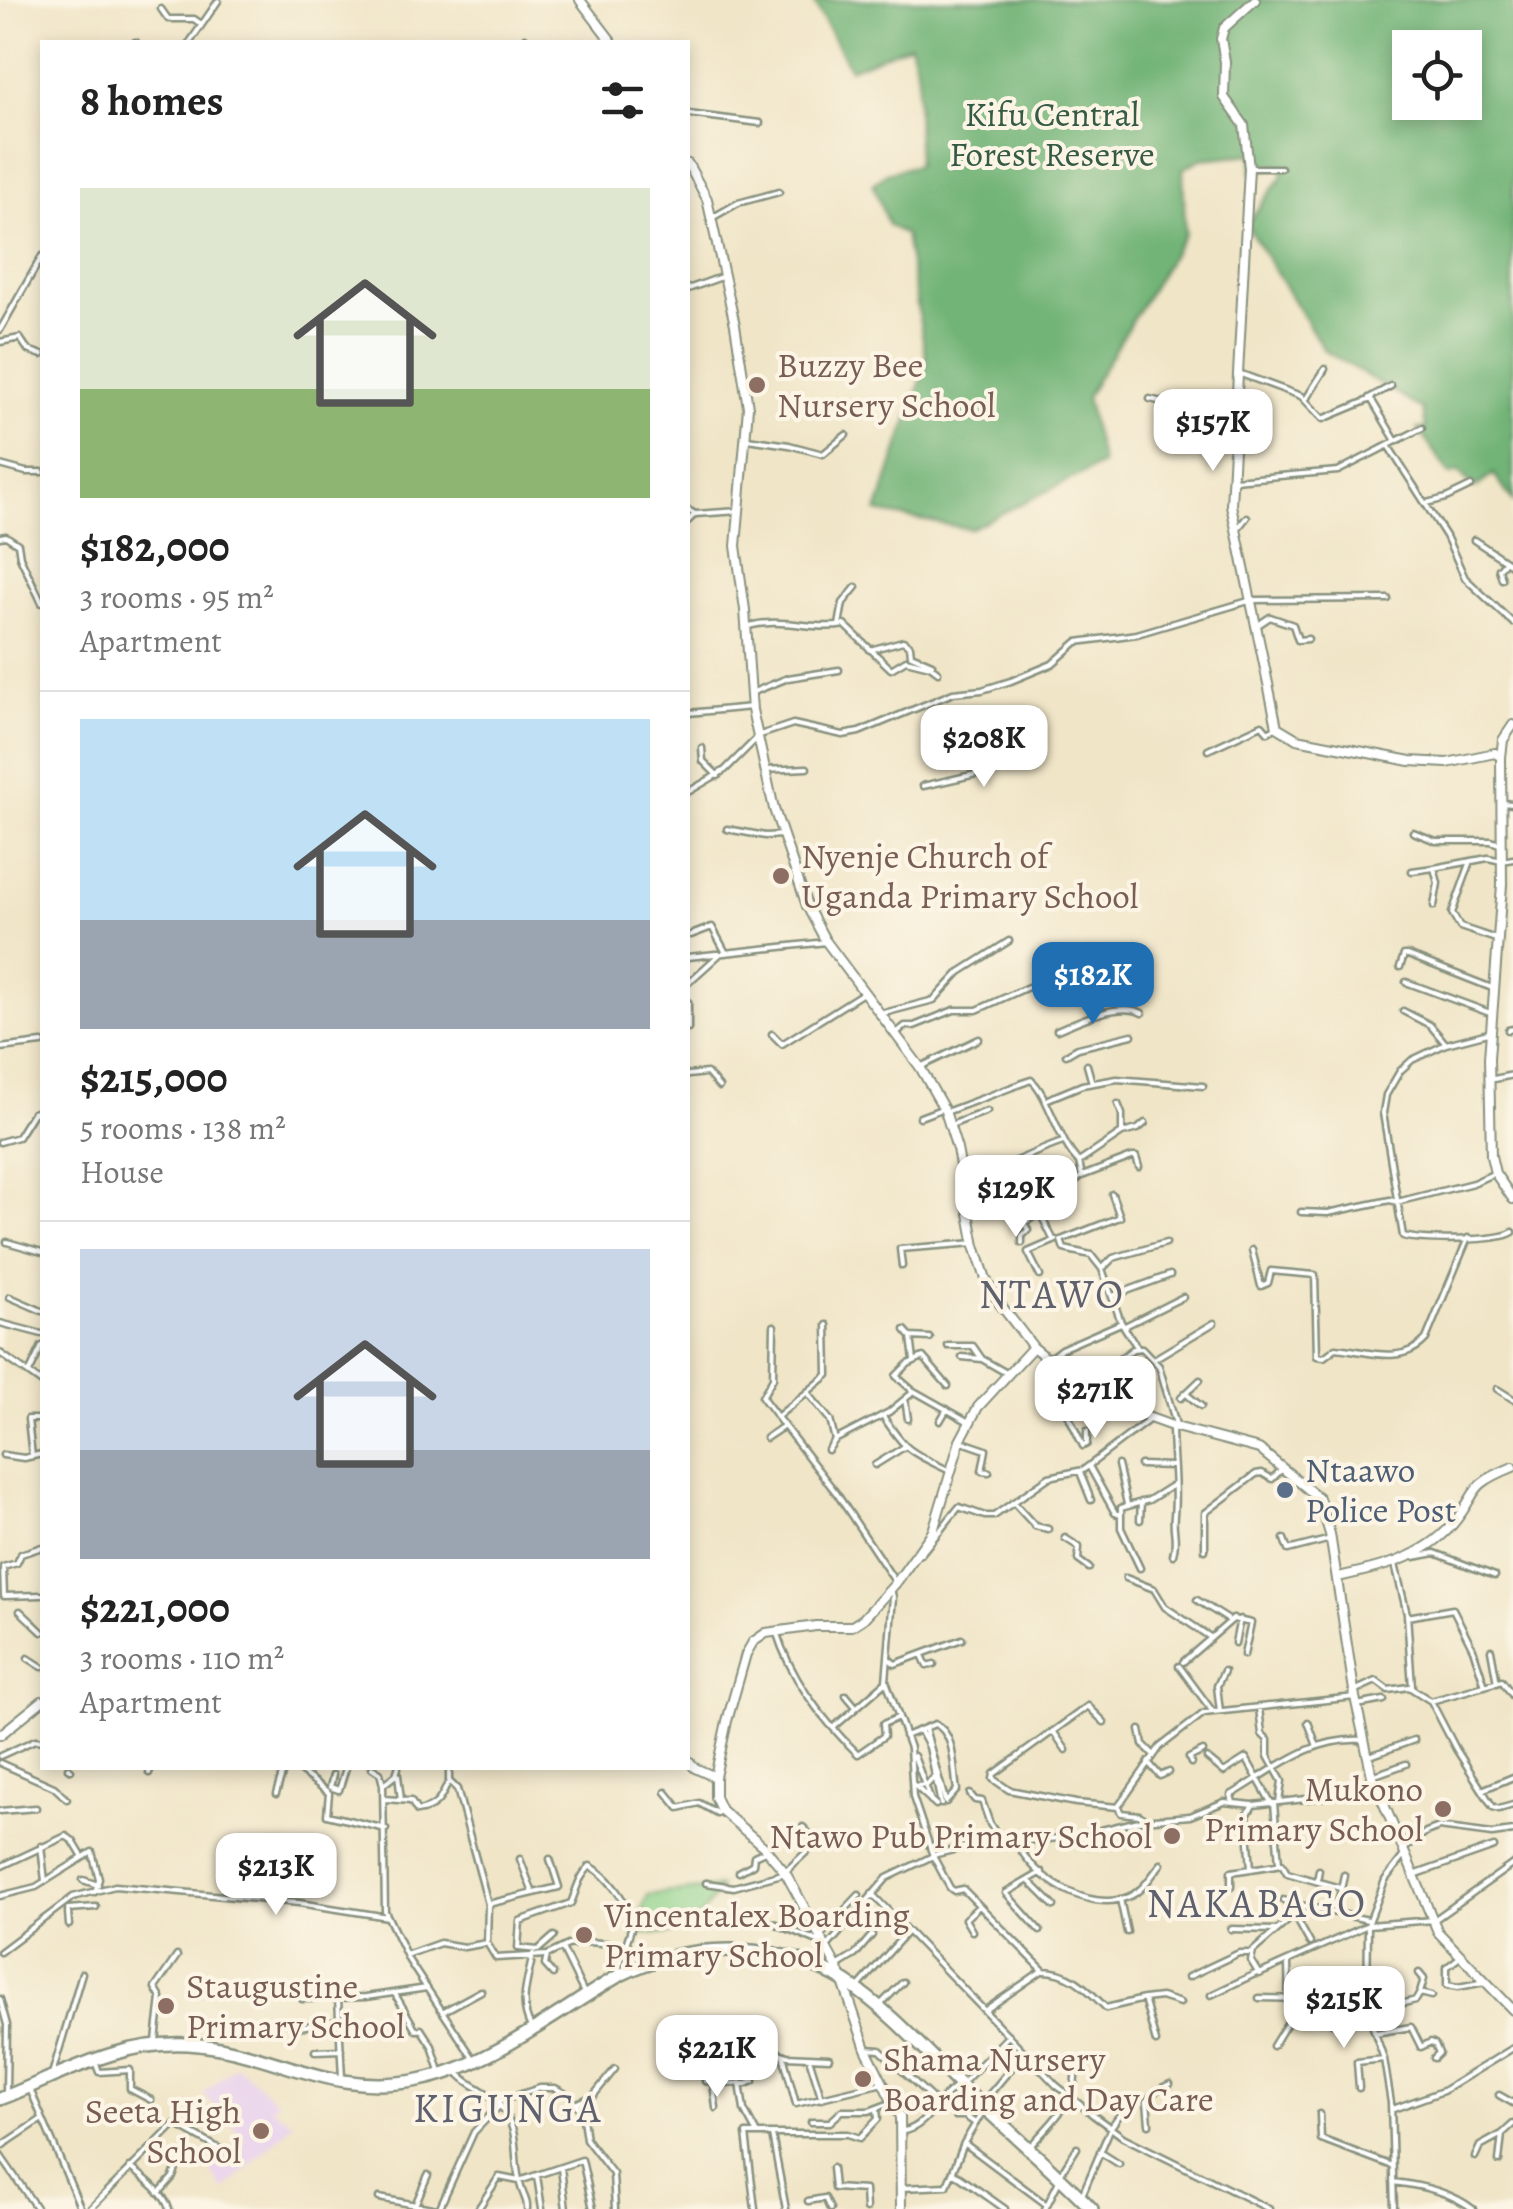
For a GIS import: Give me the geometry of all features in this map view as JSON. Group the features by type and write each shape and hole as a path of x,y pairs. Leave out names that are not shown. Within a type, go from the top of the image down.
{"highway":[{"path":"5,2098 95,2059 156,2045 213,2047 342,2083 403,2083 442,2075 475,2062 620,1975 658,1959 722,1950 787,1957 856,1989 1092,2209"}],"street":[{"path":"580,0 610,40"},
{"path":"1256,0 1224,28 1221,39 1226,62 1224,97 1244,125 1248,168 1231,505 1277,727 1288,737 1410,761 1447,763 1495,754 1501,757"},
{"path":"191,40 218,2"},
{"path":"161,10 168,18 202,24"},
{"path":"690,114 760,123"},
{"path":"690,168 704,192 748,407 736,557 752,706 764,770 807,906 826,942 920,1066 945,1110 974,1243 991,1290 1033,1347 1097,1399 1175,1427 1252,1446 1318,1498 1331,1539 1355,1698 1372,1776 1440,1934 1513,2010"},
{"path":"1248,168 1280,168"},
{"path":"710,219 738,203 780,192"},
{"path":"0,330 40,260"},
{"path":"690,288 724,276"},
{"path":"0,342 20,338 28,350 40,353"},
{"path":"1306,400 1326,369"},
{"path":"1236,373 1268,382 1306,400 1324,419 1391,386"},
{"path":"1369,398 1396,440"},
{"path":"1150,399 1235,420"},
{"path":"1232,480 1338,471 1422,428"},
{"path":"747,440 823,454 846,434"},
{"path":"1389,447 1427,503 1465,578 1513,623"},
{"path":"0,465 40,472"},
{"path":"1427,503 1471,486"},
{"path":"690,511 739,510"},
{"path":"690,519 695,514"},
{"path":"1236,531 1247,517"},
{"path":"0,537 6,536 18,544 20,557 40,598"},
{"path":"1474,540 1513,566"},
{"path":"1502,579 1499,569 1506,560"},
{"path":"838,625 843,603 856,587"},
{"path":"690,791 718,776 757,737 794,724 843,735 856,733 953,693 1011,681 1052,664 1077,642 1137,634 1252,600 1388,599"},
{"path":"1258,625 1270,616 1293,625 1298,640 1308,639"},
{"path":"746,627 771,621 850,627 870,650 892,670 906,660 937,670 911,655 910,646 904,641 870,650"},
{"path":"750,693 788,678 839,670"},
{"path":"690,713 752,706"},
{"path":"1208,750 1262,725 1268,732 1277,727"},
{"path":"1510,1195 1491,1164 1489,1080 1506,820 1501,803 1501,757 1503,740 1513,725"},
{"path":"702,748 702,760 718,776"},
{"path":"923,786 1034,761"},
{"path":"764,770 807,768"},
{"path":"1501,803 1513,804"},
{"path":"727,829 782,835"},
{"path":"1413,832 1436,841 1502,844"},
{"path":"1412,870 1513,858"},
{"path":"1472,860 1452,913 1460,927 1499,940"},
{"path":"1434,868 1438,883 1434,906"},
{"path":"691,935 712,927 723,953"},
{"path":"879,1014 934,1000 964,969 1010,941"},
{"path":"690,958 826,942"},
{"path":"690,981 723,953"},
{"path":"1400,966 1406,954 1497,989"},
{"path":"1406,982 1494,1014"},
{"path":"895,1034 905,1026 954,1010 977,1010 1028,986"},
{"path":"772,1034 782,1044 864,993"},
{"path":"1057,1030 1110,1012 1130,1009 1142,1013"},
{"path":"1403,1011 1430,1025 1446,1044"},
{"path":"1492,1032 1446,1044 1405,1065 1386,1095 1383,1113 1403,1236 1502,1238 1513,1232"},
{"path":"1066,1055 1078,1048 1132,1035"},
{"path":"920,1066 979,1040"},
{"path":"0,1048 40,1043"},
{"path":"1087,1065 1092,1083"},
{"path":"690,1074 707,1074 719,1087"},
{"path":"1489,1080 1513,1076"},
{"path":"1048,1098 1117,1078 1202,1086"},
{"path":"920,1117 1031,1080 1039,1086 1063,1142 1079,1162 1082,1176"},
{"path":"1118,1104 1122,1133"},
{"path":"0,1142 18,1137 34,1113 40,1111"},
{"path":"951,1125 987,1111"},
{"path":"1079,1162 1122,1133 1145,1123"},
{"path":"962,1180 1002,1170 1063,1142"},
{"path":"1066,1188 1082,1176 1132,1157 1136,1157 1139,1167"},
{"path":"1301,1212 1328,1213 1390,1200 1397,1202 1495,1174"},
{"path":"1510,1195 1506,1187 1513,1183"},
{"path":"1040,1276 1029,1252 1120,1217 1112,1194"},
{"path":"968,1216 1001,1196"},
{"path":"1022,1243 1022,1236 1028,1232 1024,1222 1040,1214 1064,1249 1091,1255 1102,1269 1122,1325 1137,1347 1154,1360 1164,1379 1175,1427 1172,1466 1178,1501 1174,1517 1178,1541 1173,1555"},
{"path":"1252,1250 1261,1286 1268,1284 1272,1271 1314,1274 1316,1356 1324,1357 1338,1348 1399,1357 1426,1340 1468,1238"},
{"path":"7,1242 40,1251"},
{"path":"902,1266 902,1249 974,1243"},
{"path":"1102,1269 1112,1258 1166,1243"},
{"path":"1141,1275 1142,1284"},
{"path":"1113,1296 1170,1275"},
{"path":"10,1297 40,1310"},
{"path":"1047,1360 1061,1349 1183,1298"},
{"path":"1154,1360 1214,1323"},
{"path":"1,1326 40,1334"},
{"path":"774,1326 773,1378 762,1397 838,1494 893,1586 886,1682 911,1752 926,1785 940,1802"},
{"path":"777,1418 828,1374 827,1326"},
{"path":"905,1330 911,1337 914,1360"},
{"path":"911,1337 930,1338"},
{"path":"948,1346 968,1344 982,1359"},
{"path":"900,2209 900,2116 866,2049 837,1966 786,1873 767,1850 721,1810 715,1797 722,1736 746,1654 760,1636 776,1631 852,1626 893,1586 933,1530 969,1422 1033,1347"},
{"path":"1088,1431 1087,1444 1083,1446 1066,1413 1081,1388 1137,1347"},
{"path":"29,1373 40,1350"},
{"path":"0,1353 40,1381"},
{"path":"948,1386 923,1357 896,1376 912,1390 969,1422"},
{"path":"962,1358 982,1359 1008,1374"},
{"path":"1049,1398 1060,1403 1070,1379"},
{"path":"1200,1380 1183,1395 1200,1406"},
{"path":"1497,1389 1513,1399"},
{"path":"828,1450 835,1440 884,1416 912,1390"},
{"path":"806,1392 830,1420 835,1440"},
{"path":"906,1399 908,1419"},
{"path":"940,1421 947,1409"},
{"path":"884,1416 904,1447 917,1457 950,1470"},
{"path":"32,1456 28,1418 40,1419"},
{"path":"915,1557 959,1506 989,1517 1049,1477 1080,1472 1142,1429 1150,1419"},
{"path":"766,1438 784,1426"},
{"path":"960,1440 986,1450 982,1471 989,1472"},
{"path":"875,1464 904,1447"},
{"path":"3,1456 40,1454"},
{"path":"1140,1464 1172,1466"},
{"path":"1118,1465 1127,1504"},
{"path":"1089,1466 1115,1514 1120,1515"},
{"path":"1338,1577 1410,1557 1451,1526 1480,1482 1513,1467"},
{"path":"1206,1550 1205,1513 1256,1474 1272,1479 1283,1468"},
{"path":"1080,1472 1092,1500"},
{"path":"1140,1568 1121,1528 1121,1508 1173,1485"},
{"path":"1013,1502 1035,1526 1048,1529"},
{"path":"1140,1520 1141,1502"},
{"path":"1065,1538 1079,1547 1078,1560 1089,1568"},
{"path":"1284,1540 1288,1550 1331,1539"},
{"path":"40,1548 20,1554 17,1563 2,1567 4,1596 40,1595"},
{"path":"1410,1557 1436,1553 1495,1576"},
{"path":"1396,1564 1406,1617 1412,1687"},
{"path":"1126,1578 1154,1589 1165,1607 1210,1637"},
{"path":"1197,1600 1229,1620 1250,1621 1244,1655"},
{"path":"1406,1617 1453,1610 1474,1649 1484,1686"},
{"path":"20,1611 40,1630"},
{"path":"1216,1712 1181,1664 1229,1620"},
{"path":"1235,1643 1240,1620"},
{"path":"776,1631 789,1666 832,1729 862,1754 884,1736 884,1724 899,1718"},
{"path":"889,1659 902,1663 962,1639"},
{"path":"1491,1650 1498,1683"},
{"path":"922,1655 927,1666 934,1664"},
{"path":"28,1658 40,1667"},
{"path":"1216,1712 1218,1686 1224,1671"},
{"path":"832,1729 886,1682"},
{"path":"1355,1698 1376,1682 1390,1691 1412,1687 1432,1701 1495,1808 1513,1805"},
{"path":"1432,1701 1498,1683 1505,1683 1513,1696"},
{"path":"846,1695 856,1707"},
{"path":"1118,1806 1154,1755 1204,1713 1355,1698 1384,1700"},
{"path":"0,1734 40,1703"},
{"path":"1104,1722 1088,1706 994,1774 994,1780 1009,1790 1076,1803 1118,1806"},
{"path":"1258,1708 1262,1734 1268,1740 1268,1756 1282,1781 1275,1803 1279,1864 1287,1874 1340,1888"},
{"path":"1308,1722 1317,1746"},
{"path":"906,1736 938,1724 946,1731 952,1748 955,1796 940,1802"},
{"path":"922,1729 940,1802"},
{"path":"922,1729 940,1802"},
{"path":"1140,1730 1142,1742 1154,1755"},
{"path":"1053,1732 1066,1750"},
{"path":"0,1756 35,1740 40,1741"},
{"path":"1233,1803 1231,1794 1274,1765 1317,1746 1340,1740 1364,1740"},
{"path":"1367,1757 1414,1740"},
{"path":"911,1752 912,1797 933,1856 950,1888 961,1888 1042,1971"},
{"path":"1191,1763 1189,1758 1203,1752"},
{"path":"1207,1758 1224,1772 1245,1758 1275,1803"},
{"path":"690,1762 716,1777"},
{"path":"1148,1762 1160,1776 1169,1772"},
{"path":"0,1763 54,1787 67,1799"},
{"path":"1372,1776 1406,1764"},
{"path":"276,1794 283,1770"},
{"path":"299,1770 329,1793 326,1814 386,1829"},
{"path":"333,1774 330,1787 339,1790 345,1770"},
{"path":"375,1770 383,1785 386,1829 384,1908 406,1955 475,2062"},
{"path":"383,1785 398,1770"},
{"path":"398,1770 401,1800"},
{"path":"384,1800 412,1802 416,1810 428,1809 442,1799 449,1781 448,1770"},
{"path":"914,1785 926,1785 936,1775"},
{"path":"948,1776 955,1780"},
{"path":"1482,1790 1513,1776"},
{"path":"449,1781 460,1799 488,1904 487,1944 496,1958 547,1955 562,1948 600,1942 628,1946"},
{"path":"914,1785 940,1802"},
{"path":"824,1942 892,1874 933,1856 974,1845 1072,1838 1147,1820 1190,1816 1219,1803 1253,1806 1378,1791"},
{"path":"666,1792 678,1808 699,1803 717,1814"},
{"path":"970,1794 982,1801 1003,1844"},
{"path":"1118,1806 1121,1814 1139,1815 1147,1820"},
{"path":"1251,1869 1247,1816 1253,1806"},
{"path":"0,1811 36,1808"},
{"path":"706,1883 734,1887 786,1873 817,1842 804,1826"},
{"path":"1394,2209 1390,2165 1392,2110 1384,2059 1368,2011 1368,1922 1385,1880 1404,1852 1426,1832 1439,1827 1492,1834 1513,1831"},
{"path":"0,1867 68,1836 82,1857"},
{"path":"1017,1843 1025,1858 1060,1887 1102,1900 1120,1899 1142,1889 1161,1864"},
{"path":"41,1846 45,1882"},
{"path":"1414,1875 1494,1847"},
{"path":"739,1872 753,1864 754,1856 767,1850"},
{"path":"0,1896 45,1882 93,1852 98,1885 95,1892"},
{"path":"520,1859 532,1894"},
{"path":"488,1904 559,1887 550,1859"},
{"path":"1231,1886 1230,1872 1279,1864"},
{"path":"1283,1900 1368,1922 1434,1920 1513,1864"},
{"path":"554,1936 538,1950 518,1948 520,1921 571,1903 574,1887 590,1866 610,1883 633,1916 628,1946 618,1970 620,1975"},
{"path":"1317,1881 1319,1870"},
{"path":"1040,1931 1006,1895 1042,1872"},
{"path":"1336,1914 1344,1874"},
{"path":"82,1880 98,1885"},
{"path":"1029,1880 1054,1906"},
{"path":"0,1952 78,1895 115,1886 299,1903 388,1917"},
{"path":"872,1894 1026,2052 1110,2127 1264,2208"},
{"path":"824,1942 859,1895"},
{"path":"1120,1899 1127,1932"},
{"path":"66,1902 69,1925"},
{"path":"972,1930 965,1919 979,1906"},
{"path":"1257,1973 1250,1962 1251,1953 1305,1906"},
{"path":"68,1910 96,1907"},
{"path":"1294,1914 1310,1944"},
{"path":"734,1922 778,1924 824,1942"},
{"path":"1211,1995 1368,1922"},
{"path":"1231,1929 1276,1930"},
{"path":"856,1989 908,1931"},
{"path":"837,1966 855,1955 872,1935"},
{"path":"406,1955 440,1942 464,1947 487,1944"},
{"path":"562,1948 586,1995"},
{"path":"1188,1977 1246,1951 1251,1953"},
{"path":"532,2028 523,2004 533,1954"},
{"path":"547,1955 546,1966 553,1974"},
{"path":"156,2045 161,1997 155,1988 176,1956"},
{"path":"1460,1957 1447,1968 1447,1985 1484,1982"},
{"path":"1197,1962 1201,1971"},
{"path":"1274,2046 1289,2020 1288,1962"},
{"path":"985,2010 1042,1971 1078,1980 1106,2008 1161,1998 1180,2004"},
{"path":"50,2079 82,1973"},
{"path":"1331,2022 1337,2025 1368,2011 1416,2000 1424,1979 1419,1973"},
{"path":"878,2006 903,1982"},
{"path":"302,2000 427,1988"},
{"path":"444,2010 480,1991"},
{"path":"1420,1993 1432,1996"},
{"path":"395,1994 416,2030 422,2029 427,2036 442,2075"},
{"path":"338,1998 342,2083"},
{"path":"1259,1998 1309,1999"},
{"path":"1144,1999 1156,2042"},
{"path":"0,2000 7,2026 5,2098"},
{"path":"299,2027 339,2022"},
{"path":"1374,2033 1411,2027 1421,2046 1436,2044 1439,2054 1434,2058"},
{"path":"902,2131 919,2126 936,2102 960,2085 1010,2035"},
{"path":"705,2081 753,2080 745,2040 782,2055 829,2058"},
{"path":"1392,2110 1443,2092 1513,2048"},
{"path":"866,2049 880,2050 936,2102"},
{"path":"315,2051 341,2050"},
{"path":"901,2188 942,2188 954,2173 964,2143 984,2106 1026,2052"},
{"path":"782,2055 795,2103 883,2083"},
{"path":"95,2059 98,2071 130,2070 130,2089 151,2100"},
{"path":"810,2059 822,2099"},
{"path":"1359,2088 1356,2062 1384,2059"},
{"path":"708,2060 716,2108"},
{"path":"577,2103 593,2096 615,2069"},
{"path":"456,2070 467,2083 499,2104 516,2137 520,2181 528,2209"},
{"path":"1027,2149 1055,2119 1076,2084 1076,2074"},
{"path":"740,2083 744,2110 756,2132"},
{"path":"1150,2124 1148,2101 1157,2090 1170,2084"},
{"path":"29,2088 81,2209"},
{"path":"379,2198 438,2209 474,2132 499,2104 530,2090 548,2088 564,2092 577,2103 587,2141 613,2174 615,2209"},
{"path":"1499,2095 1513,2103"},
{"path":"811,2122 831,2122 842,2110 877,2108 893,2102"},
{"path":"755,2209 746,2133 848,2134 860,2138 878,2118 877,2108"},
{"path":"1080,2197 1110,2127 1121,2113"},
{"path":"1320,2114 1321,2139 1390,2165"},
{"path":"955,2116 965,2116 975,2123"},
{"path":"0,2147 42,2119"},
{"path":"90,2209 174,2124 220,2149"},
{"path":"1475,2157 1480,2146 1513,2124"},
{"path":"772,2133 786,2209"},
{"path":"1499,2161 1502,2134"},
{"path":"964,2143 1046,2207 1077,2148"},
{"path":"1100,2152 1120,2164"},
{"path":"0,2155 38,2209"},
{"path":"478,2209 499,2177 520,2181 584,2160 592,2209"},
{"path":"160,2193 178,2166"},
{"path":"130,2167 160,2193 168,2209"},
{"path":"561,2168 566,2209"},
{"path":"832,2168 834,2188 865,2190 866,2209"},
{"path":"954,2173 1005,2209"},
{"path":"415,2205 428,2174"},
{"path":"538,2176 542,2209"},
{"path":"1392,2182 1421,2186 1456,2198 1473,2209"},
{"path":"808,2201 824,2198 830,2209"}],"shaded area":[{"name":"Seeta High School","path":"236,2065 277,2101 272,2108 293,2123 224,2191 208,2167 245,2139 203,2094"}],"green space":[{"name":"Kifu Central Forest Reserve","path":"813,0 1513,0 1513,502 1494,474 1475,488 1458,471 1450,475 1418,429 1426,429 1423,410 1324,350 1246,224 1283,176 1280,165 1252,172 1253,154 1201,159 1183,169 1185,233 1086,397 1102,464 970,529 877,512 927,363 905,235 888,225 873,184 887,173 917,165 918,74 910,44 850,69"},
{"path":"720,1887 686,1929 632,1933 648,1895"}],"place":[{"name":"Buzzy Bee Nursery School","path":"757,385"},
{"name":"Nyenje Church of Uganda Primary School","path":"781,876"},
{"name":"Ntaawo Police Post","path":"1285,1490"},
{"name":"Mukono Primary School","path":"1443,1809"},
{"name":"Ntawo Pub Primary School","path":"1172,1836"},
{"name":"Vincentalex Boarding Primary School","path":"584,1935"},
{"name":"Staugustine Primary School","path":"166,2006"},
{"name":"Shama Nursery Boarding and Day Care","path":"863,2079"},
{"name":"Seeta High School","path":"261,2131"}],"district":[{"name":"NTAWO","path":"1052,1294"},
{"name":"NAKABAGO","path":"1257,1903"},
{"name":"KIGUNGA","path":"508,2108"}]}
